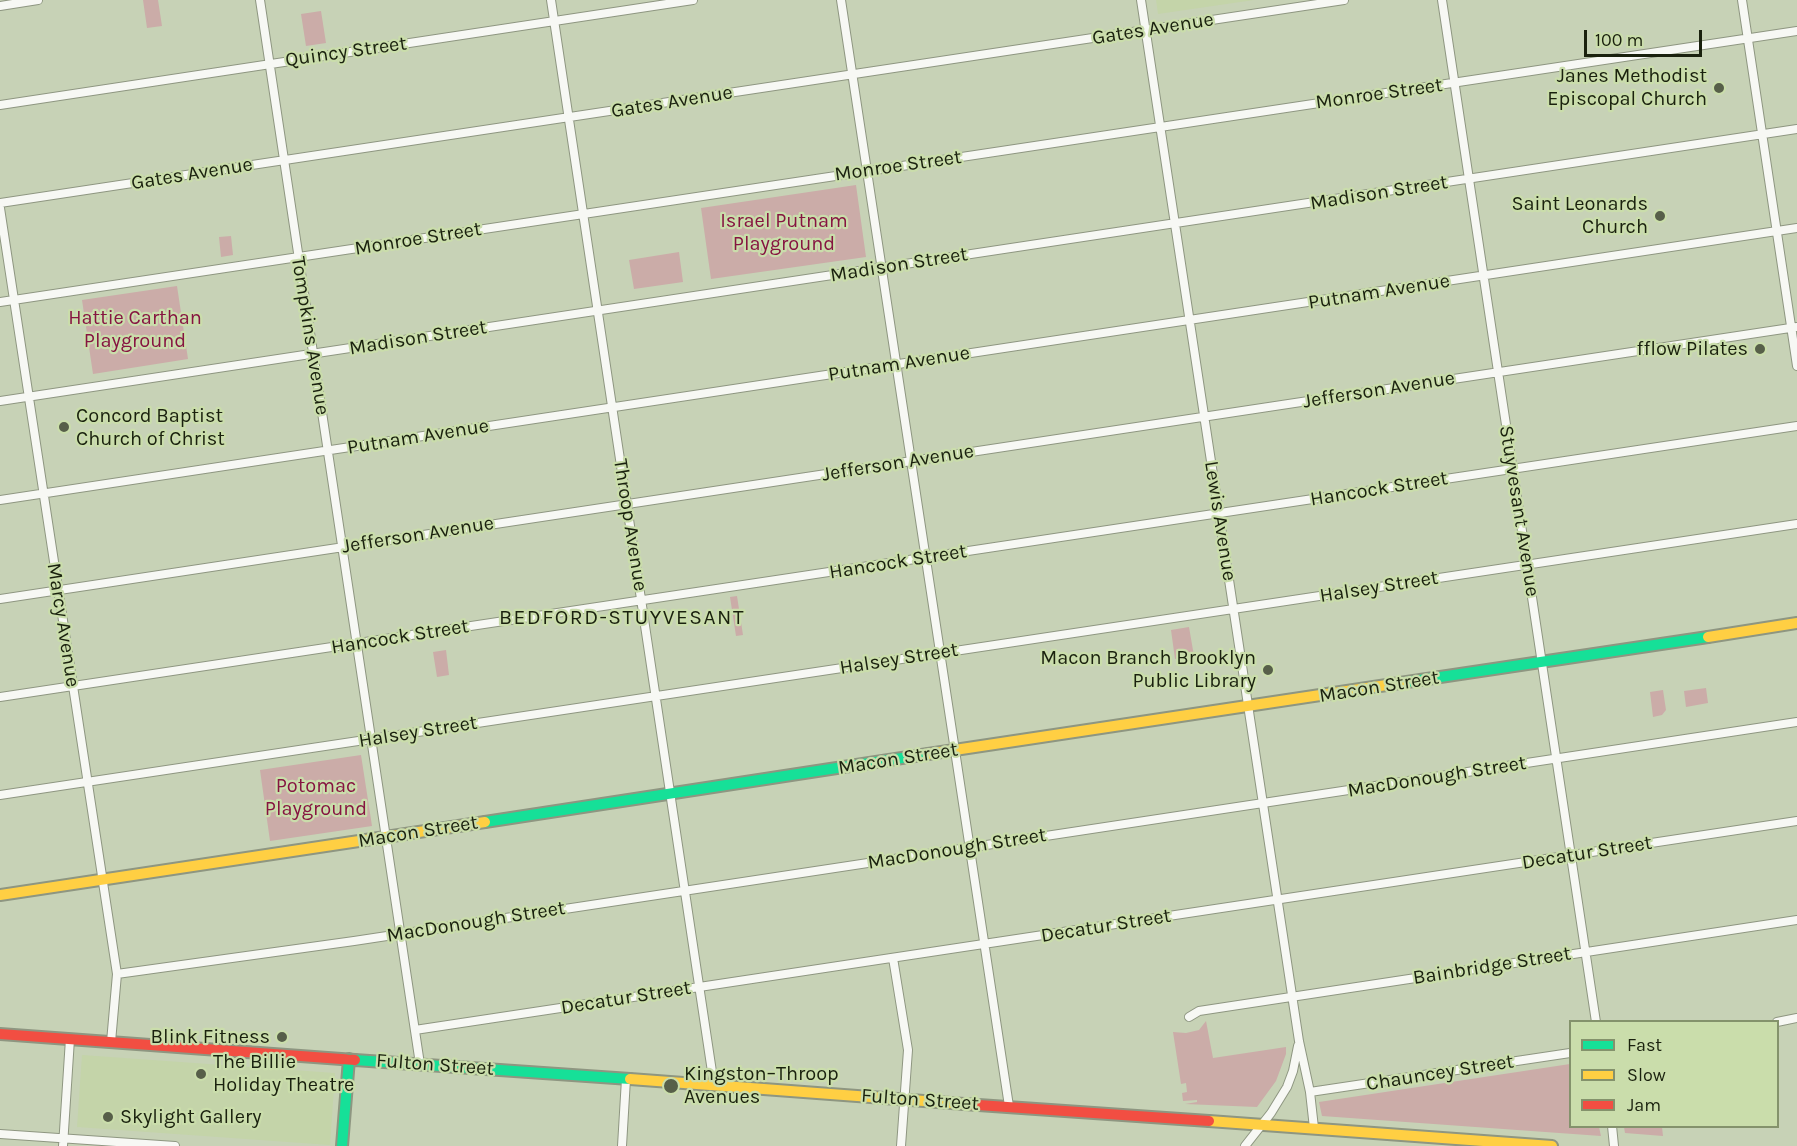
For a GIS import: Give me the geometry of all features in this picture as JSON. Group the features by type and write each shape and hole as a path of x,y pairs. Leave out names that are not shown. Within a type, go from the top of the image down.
{"street":[{"path":"0,6 38,0"},
{"name":"Tompkins Avenue","path":"260,0 420,1064"},
{"name":"Throop Avenue","path":"551,0 714,1085"},
{"name":"Quincy Street","path":"0,105 693,0"},
{"path":"841,0 1008,1106"},
{"name":"Lewis Avenue","path":"1141,0 1314,1128"},
{"name":"Gates Avenue","path":"0,203 1344,0"},
{"name":"Stuyvesant Avenue","path":"1442,0 1596,1020"},
{"path":"1742,0 1776,232 1794,327 1797,366"},
{"name":"Monroe Street","path":"0,302 1797,31"},
{"name":"Madison Street","path":"0,401 1797,129"},
{"name":"Marcy Avenue","path":"0,208 117,974 111,1042"},
{"name":"Putnam Avenue","path":"0,500 1797,228"},
{"name":"Jefferson Avenue","path":"0,599 1794,327"},
{"name":"Hancock Street","path":"0,697 1797,426"},
{"name":"Halsey Street","path":"0,795 1797,524"},
{"name":"Macon Street","path":"0,895 1797,623"},
{"name":"MacDonough Street","path":"117,974 970,848 1797,722"},
{"name":"Decatur Street","path":"415,1030 1797,821"},
{"name":"Bainbridge Street","path":"1189,1017 1199,1011 1292,996 1797,920"},
{"path":"893,958 908,1050 901,1146"},
{"path":"1779,1022 1797,1018"},
{"name":"Fulton Street","path":"0,1034 1262,1124 1460,1142 1552,1146"},
{"path":"63,1142 70,1039"},
{"name":"Lewis Avenue","path":"1245,1146 1279,1102 1287,1087 1299,1041"},
{"name":"Chauncey Street","path":"1310,1092 1569,1053"},
{"path":"342,1146 349,1059"},
{"path":"621,1146 626,1079"},
{"path":"1612,1128 1614,1146"},
{"path":"0,1134 63,1142 174,1146"}],"shaded area":[{"path":"1156,0 1254,0 1158,14"},
{"path":"82,1055 335,1073 330,1145 77,1127"}],"green space":[{"path":"143,0 158,0 162,26 147,28"},
{"path":"321,11 326,43 306,46 301,14"},
{"name":"Israel Putnam Playground","path":"856,185 866,257 711,279 701,208"},
{"path":"231,236 233,255 221,257 219,237"},
{"path":"679,252 683,282 634,289 629,260"},
{"name":"Hattie Carthan Playground","path":"177,286 188,359 93,374 82,300"},
{"path":"737,596 743,635 736,636 730,597"},
{"path":"1189,627 1194,656 1175,659 1171,630"},
{"path":"446,650 449,675 437,677 433,652"},
{"path":"1706,688 1708,703 1686,707 1684,691"},
{"path":"1663,690 1666,710 1662,715 1653,717 1650,692"},
{"name":"Potomac Playground","path":"361,755 372,826 270,841 260,770"},
{"path":"1206,1021 1213,1058 1286,1047 1286,1054 1276,1081 1257,1107 1185,1104 1197,1102 1197,1100 1183,1101 1182,1093 1187,1092 1186,1083 1181,1084 1173,1032 1186,1033 1199,1030"},
{"path":"1569,1064 1569,1128 1599,1128 1601,1136 1322,1116 1319,1102"},
{"path":"1624,1128 1662,1128 1663,1136 1625,1133"}],"traffic: fast":[{"path":"1400,683 1708,637"},
{"path":"485,822 928,754"},
{"path":"342,1146 349,1059"},
{"path":"355,1060 630,1079"}],"traffic: slow":[{"path":"1708,637 1797,623"},
{"path":"928,754 1400,683"},
{"path":"0,895 485,822"},
{"path":"630,1079 964,1104"},
{"path":"1209,1121 1552,1146"}],"traffic: jam":[{"path":"0,1034 355,1060"},
{"path":"964,1104 1209,1121"}],"place":[{"name":"Janes Methodist Episcopal Church","path":"1719,88"},
{"name":"Saint Leonards Church","path":"1660,216"},
{"name":"fflow Pilates","path":"1760,349"},
{"name":"Concord Baptist Church of Christ","path":"64,427"},
{"name":"Macon Branch Brooklyn Public Library","path":"1268,670"},
{"name":"Blink Fitness","path":"282,1037"},
{"name":"The Billie Holiday Theatre","path":"201,1074"},
{"name":"Kingston–Throop Avenues","path":"671,1086"},
{"name":"Skylight Gallery","path":"108,1117"}],"district":[{"name":"BEDFORD-STUYVESANT","path":"622,618"}]}
